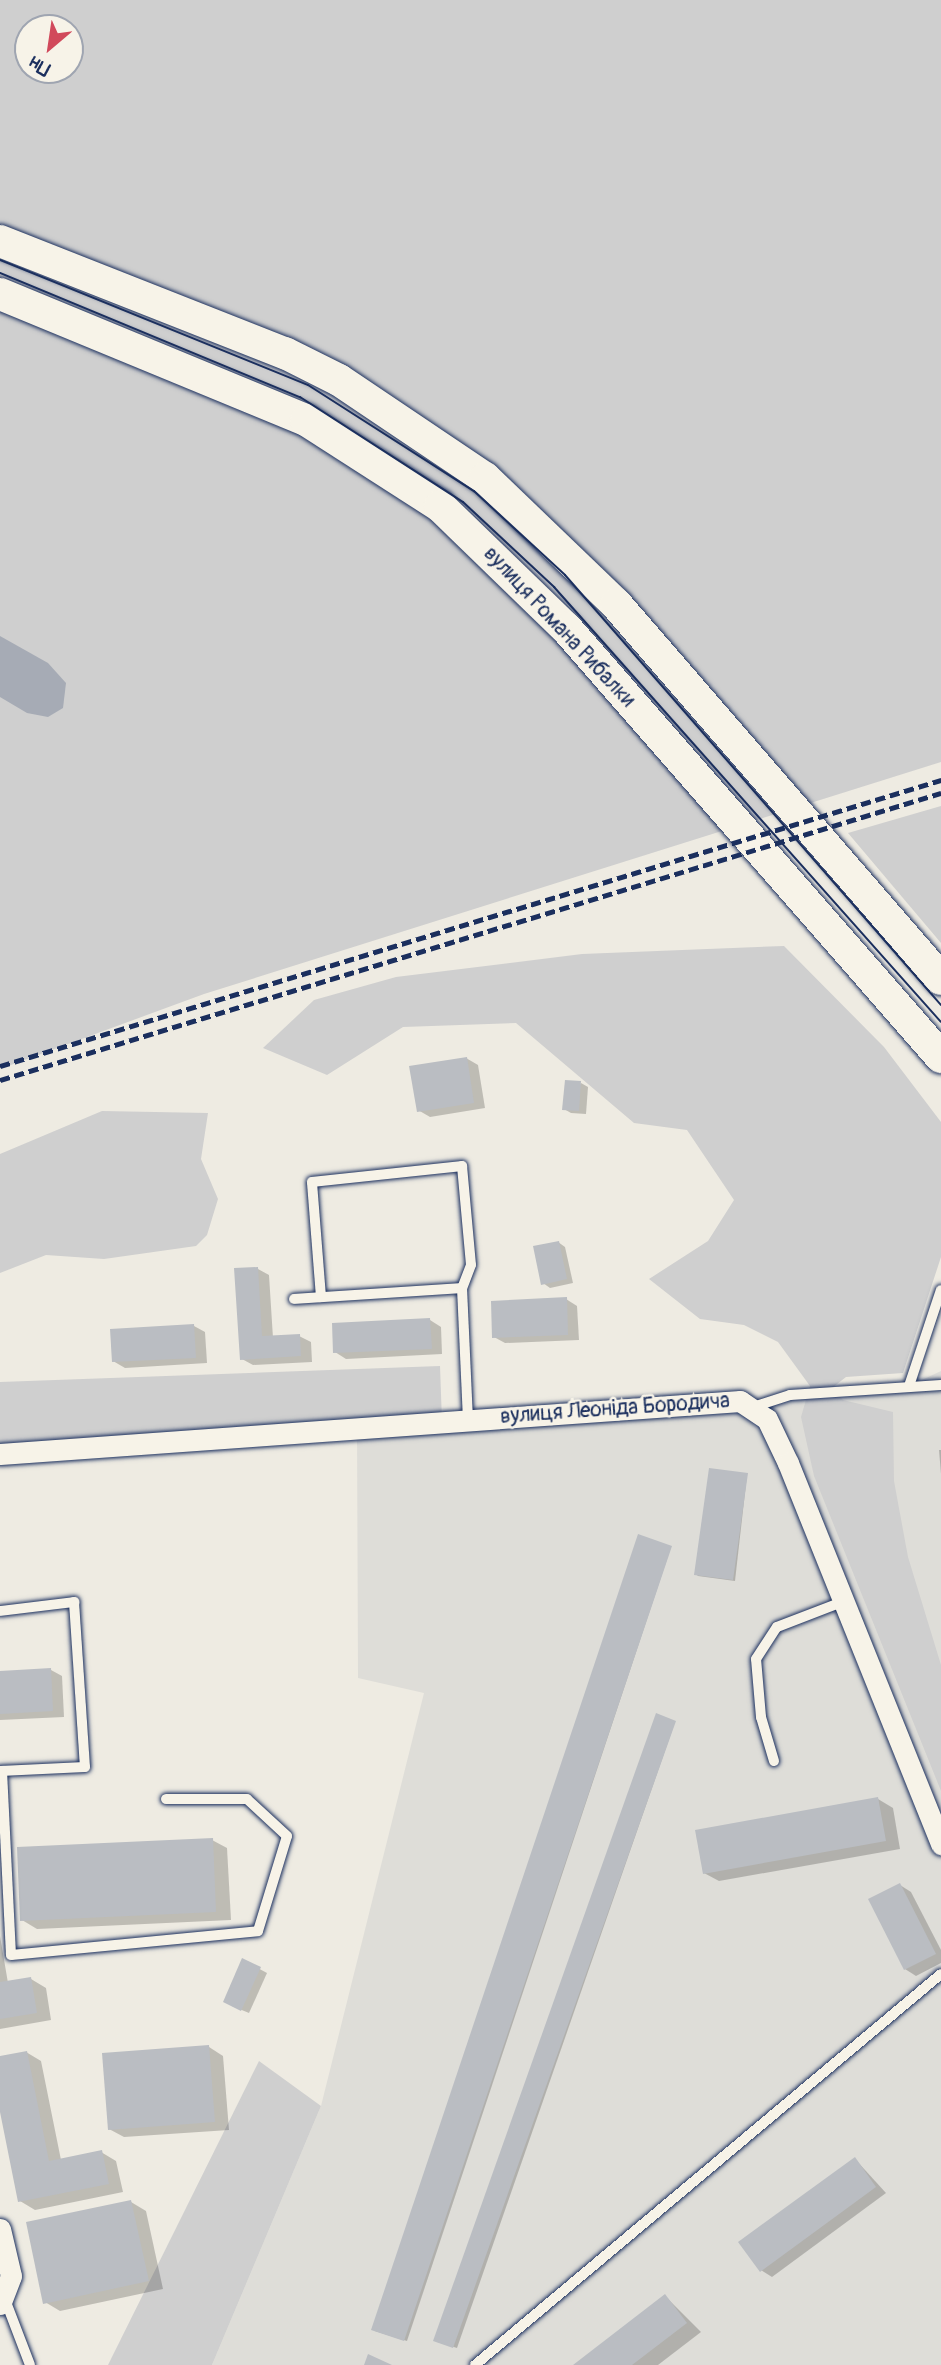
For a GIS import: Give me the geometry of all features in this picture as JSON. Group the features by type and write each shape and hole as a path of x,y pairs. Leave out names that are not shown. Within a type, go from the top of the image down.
{"main road":[{"path":"0,241 339,380 485,478 616,604 941,979"},
{"name":"вулиця Романа Рибалки","path":"0,294 306,420 440,506 566,628 941,1057"}],"street":[{"name":"вулиця Леоніда Бородича","path":"0,1454 717,1401 753,1407 767,1419 788,1463 941,1844"},
{"path":"0,2229 12,2276 3,2303"}],"lane":[{"path":"321,1297 312,1182 462,1166 471,1265 462,1288 468,1419"},
{"path":"294,1299 462,1288"},
{"path":"909,1386 941,1290"},
{"path":"753,1407 790,1395 941,1385"},
{"path":"0,1611 74,1602 85,1767 1,1771 11,1955 258,1931 287,1836 247,1799 166,1799"},
{"path":"775,1761 758,1705 756,1658 776,1628 842,1602"},
{"path":"475,2365 941,1974"},
{"path":"3,2303 30,2365"}],"shaded area":[{"path":"0,0 941,0 941,762 204,994 0,1069"},
{"path":"0,636 48,663 66,683 63,708 48,717 27,713 0,697"},
{"path":"941,806 941,943 848,833"},
{"path":"784,946 884,1047 941,1122 941,1257 903,1373 846,1377 832,1388 843,1400 893,1412 894,1481 908,1557 941,1665 941,1791 814,1476 801,1417 810,1386 778,1342 744,1325 700,1319 649,1279 708,1241 734,1200 687,1130 634,1123 516,1023 403,1027 327,1075 263,1048 314,1000 396,977 582,954"},
{"path":"102,1111 208,1113 201,1159 218,1199 207,1235 196,1246 104,1259 46,1255 0,1273 0,1154"},
{"path":"440,1366 442,1422 0,1454 0,1382"},
{"path":"941,1371 941,2365 212,2365 321,2106 424,1693 358,1678 357,1426 727,1407 748,1419 786,1460 753,1407 790,1395 909,1386"},
{"path":"259,2061 321,2106 212,2365 108,2365"}],"building":[{"path":"467,1057 474,1103 417,1112 409,1066"},
{"path":"565,1080 581,1081 579,1111 562,1110"},
{"path":"559,1241 567,1279 541,1285 533,1246"},
{"path":"258,1267 262,1336 300,1334 301,1356 240,1360 234,1268"},
{"path":"567,1297 568,1335 492,1338 491,1301"},
{"path":"430,1318 432,1349 333,1353 332,1323"},
{"path":"194,1324 196,1358 112,1362 110,1329"},
{"path":"709,1468 748,1473 733,1580 694,1575"},
{"path":"638,1534 672,1546 404,2341 371,2330"},
{"path":"51,1668 53,1711 0,1714 0,1671"},
{"path":"656,1713 676,1721 453,2348 433,2341"},
{"path":"878,1797 886,1841 703,1874 695,1830"},
{"path":"213,1838 216,1912 20,1921 17,1847"},
{"path":"900,1883 936,1954 904,1970 868,1899"},
{"path":"242,1958 261,1967 241,2011 223,2002"},
{"path":"31,1977 37,2013 0,2019 0,1982"},
{"path":"209,2045 215,2122 108,2130 102,2053"},
{"path":"27,2051 49,2161 102,2150 109,2184 18,2202 0,2112 0,2056"},
{"path":"855,2157 876,2187 760,2272 738,2242"},
{"path":"131,2200 149,2281 43,2304 26,2222"},
{"path":"665,2294 687,2323 632,2365 573,2365"},
{"path":"368,2354 392,2365 364,2365"}],"tram line":[{"path":"0,260 308,385 474,491 565,575 941,1005"},
{"path":"0,273 300,397 463,502 554,587 941,1022"}],"railway":[{"path":"0,1066 941,780"},
{"path":"0,1080 941,793"}]}
